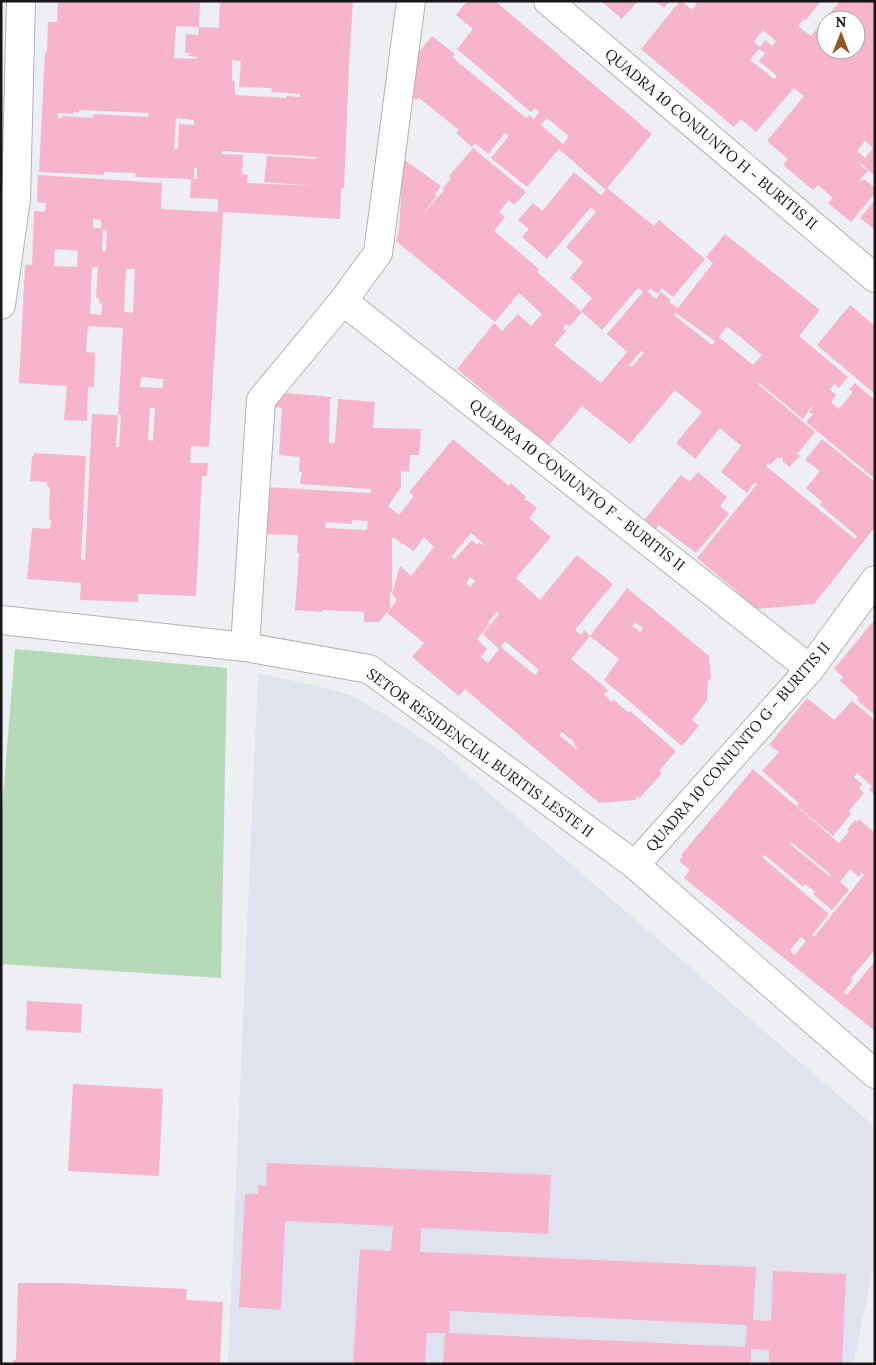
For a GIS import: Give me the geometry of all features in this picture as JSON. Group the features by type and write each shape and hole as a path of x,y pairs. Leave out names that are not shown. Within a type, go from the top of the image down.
{"street":[{"path":"1,305 22,1"},
{"path":"244,647 261,400 343,301 378,253 411,1"},
{"name":"QUADRA 10 CONJUNTO H - BURITIS II","path":"548,1 875,278"},
{"name":"QUADRA 10 CONJUNTO F - BURITIS II","path":"343,301 810,669"},
{"name":"QUADRA 10 CONJUNTO G - BURITIS II","path":"635,865 810,669 875,580"},
{"name":"SETOR RESIDENCIAL BURITIS LESTE II","path":"1,620 244,647 369,669 635,865 875,1074"}],"shaded area":[{"path":"258,673 350,695 384,714 440,751 875,1127 875,1260 853,1364 228,1364"}],"green space":[{"path":"15,649 227,668 221,978 1,964 1,823"}],"building":[{"path":"58,1 200,1 199,27 219,28 220,1 353,1 344,188 341,188 340,219 223,212 209,447 191,446 190,463 208,463 207,476 202,476 196,596 138,594 138,602 80,600 81,583 27,579 32,528 50,529 51,520 49,519 50,487 47,486 47,482 30,481 32,456 34,456 34,453 86,456 81,559 85,560 92,414 118,415 123,328 88,326 86,352 95,353 94,387 88,387 87,421 64,420 67,386 19,383 25,265 32,265 34,211 45,212 46,203 37,202 38,175 162,183 161,209 218,212 218,199 190,198 191,179 135,177 136,173 104,172 104,175 39,172 48,22 57,22","holes":["176,26 199,27 198,35 186,34 185,53 190,53 189,56 197,57 197,59 174,58","232,60 241,61 239,87 272,88 271,92 300,94 300,97 235,95 235,81 232,81","79,110 149,113 148,117 94,114 93,118 62,116 62,118 58,118 58,113 73,114 73,112 79,112","176,118 194,120 194,125 179,124 178,149 174,149","222,151 316,157 316,159 267,156 264,182 315,186 247,183 248,175 242,174 243,155 221,154","194,168 197,168 197,179 194,179","93,219 101,220 101,228 93,228","103,230 107,231 106,251 102,251","55,249 78,251 77,267 54,266","92,267 98,267 96,298 99,298 99,302 102,304 101,315 90,314","126,269 135,269 133,313 124,312","141,377 163,379 163,388 140,387","150,408 155,408 153,441 148,440","118,415 121,415 119,447 116,447"]},
{"path":"467,1 495,1 652,134 607,188 654,226 659,220 705,259 673,297 662,288 658,294 650,288 648,292 656,299 661,292 671,300 669,302 678,308 713,263 706,257 725,234 820,310 799,336 848,377 839,388 834,384 830,390 836,395 831,402 839,409 853,392 849,389 855,383 875,400 875,479 806,422 813,414 809,412 812,406 803,419 757,383 815,432 797,454 800,456 790,467 782,461 781,457 780,459 778,457 770,465 768,463 766,466 855,539 857,536 820,505 822,502 806,488 820,471 805,460 822,439 875,482 875,527 814,604 744,610 734,602 740,594 697,558 757,484 755,482 747,493 721,472 741,446 720,428 695,459 676,443 702,412 675,390 630,444 582,406 549,445 457,369 494,323 502,331 518,314 531,326 542,314 519,293 495,322 396,241 399,231 403,159 441,186 435,194 437,196 425,211 444,190 442,189 451,179 450,175 473,148 526,192 514,205 509,200 499,212 505,217 494,231 539,269 537,272 581,311 592,298 570,278 583,262 566,247 596,212 591,207 547,259 522,237 529,229 518,220 533,203 542,211 574,172 601,195 606,190 559,149 527,187 491,158 509,136 505,133 488,154 475,143 472,147 456,133 459,130 419,98 416,100 407,93 416,82 404,70 432,36 455,54 452,57 526,118 529,115 534,119 539,112 535,108 531,112 457,49 473,29 456,15","holes":["547,118 569,136 563,144 541,125","638,288 643,292 607,334 627,352 601,383 554,345 566,331 563,328 566,324 570,326 582,312 602,330","676,313 715,341 712,345 674,315","727,326 762,355 753,365 719,337","641,351 644,353 632,367 629,365"]},
{"path":"601,1 638,1 622,19"},
{"path":"655,1 670,1 664,8"},
{"path":"680,1 692,10 697,4 693,1 821,1 806,20 804,19 798,26 811,36 816,30 816,60 866,60 866,10 833,10 840,1 873,1 875,3 875,176 860,163 868,171 860,179 862,181 864,179 875,188 875,193 851,222 828,203 833,198 818,185 813,190 783,165 788,159 767,141 804,96 794,88 756,132 741,119 734,127 641,49","holes":["763,30 776,41 772,46 765,40 760,47 754,42","759,49 765,53 759,61 777,76 774,79 750,60","865,141 873,148 865,158 857,151"]},
{"path":"875,200 875,230 860,218"},
{"path":"850,305 875,326 875,394 817,345"},
{"path":"274,392 332,397 330,399 329,443 335,443 338,399 375,402 373,428 421,429 419,455 410,455 409,472 401,471 401,487 388,506 399,515 414,496 409,492 453,439 509,486 511,483 526,497 525,501 527,500 537,508 529,518 551,537 516,578 540,600 577,555 613,584 575,630 581,635 584,630 590,636 571,659 608,690 604,695 612,702 614,700 626,711 630,711 676,751 659,771 662,773 640,798 637,796 635,800 599,803 465,689 459,696 412,657 424,643 387,613 397,600 392,594 400,566 411,576 434,547 424,537 414,551 392,537 392,592 390,592 390,608 379,622 364,622 364,612 295,610 299,553 297,553 298,535 263,534 266,487 369,493 371,493 371,489 300,484 302,472 299,472 300,457 279,455 282,408 272,407","holes":["352,520 368,521 367,530 325,528 326,522 352,524","471,533 485,545 479,542 477,545 472,540 455,559 451,557","470,577 475,581 470,587 466,583","497,612 499,614 483,634 499,649 488,663 481,657 487,649 477,639 490,624 488,622","505,641 539,670 535,675 501,647","562,732 575,743 576,749 559,735"]},
{"path":"698,472 727,497 720,506 729,514 696,553 659,525 652,533 641,524 681,475 689,482"},
{"path":"627,588 709,656 711,679 708,680 707,700 692,720 699,726 682,746 604,680 619,659 590,636","holes":["635,622 643,628 640,632 632,626"]},
{"path":"875,619 875,715 857,700 859,698 840,681 843,677 834,669"},
{"path":"807,698 834,720 852,701 875,720 875,795 869,790 872,786 857,773 854,777 862,784 859,788 864,793 849,811 851,814 833,836 797,806 799,803 762,771 779,752 769,745"},
{"path":"753,769 839,843 855,820 857,822 859,819 875,833 875,950 851,978 853,980 844,992 847,995 875,961 875,1031 684,878 690,870 679,861 683,856 681,855","holes":["792,843 822,867 831,875 829,876 790,844","765,855 803,887 805,884 815,892 813,894 832,910 849,890 840,882 850,869 859,877 862,873 864,875 814,937 812,935 829,914 762,857","801,937 806,941 795,955 790,950"]},
{"path":"27,1001 82,1004 81,1033 26,1030"},
{"path":"73,1084 163,1089 159,1176 68,1171"},
{"path":"267,1163 551,1175 548,1234 421,1228 420,1252 756,1267 753,1320 771,1321 773,1271 846,1274 842,1364 769,1364 769,1350 751,1349 751,1364 443,1364 445,1333 427,1333 425,1364 353,1364 360,1249 391,1251 393,1226 285,1221 281,1310 239,1307 245,1194 258,1194 258,1185 266,1186","holes":["450,1311 747,1325 745,1347 449,1333"]},
{"path":"18,1283 63,1283 187,1289 186,1300 223,1302 220,1364 13,1364 13,1360 16,1360"}]}
